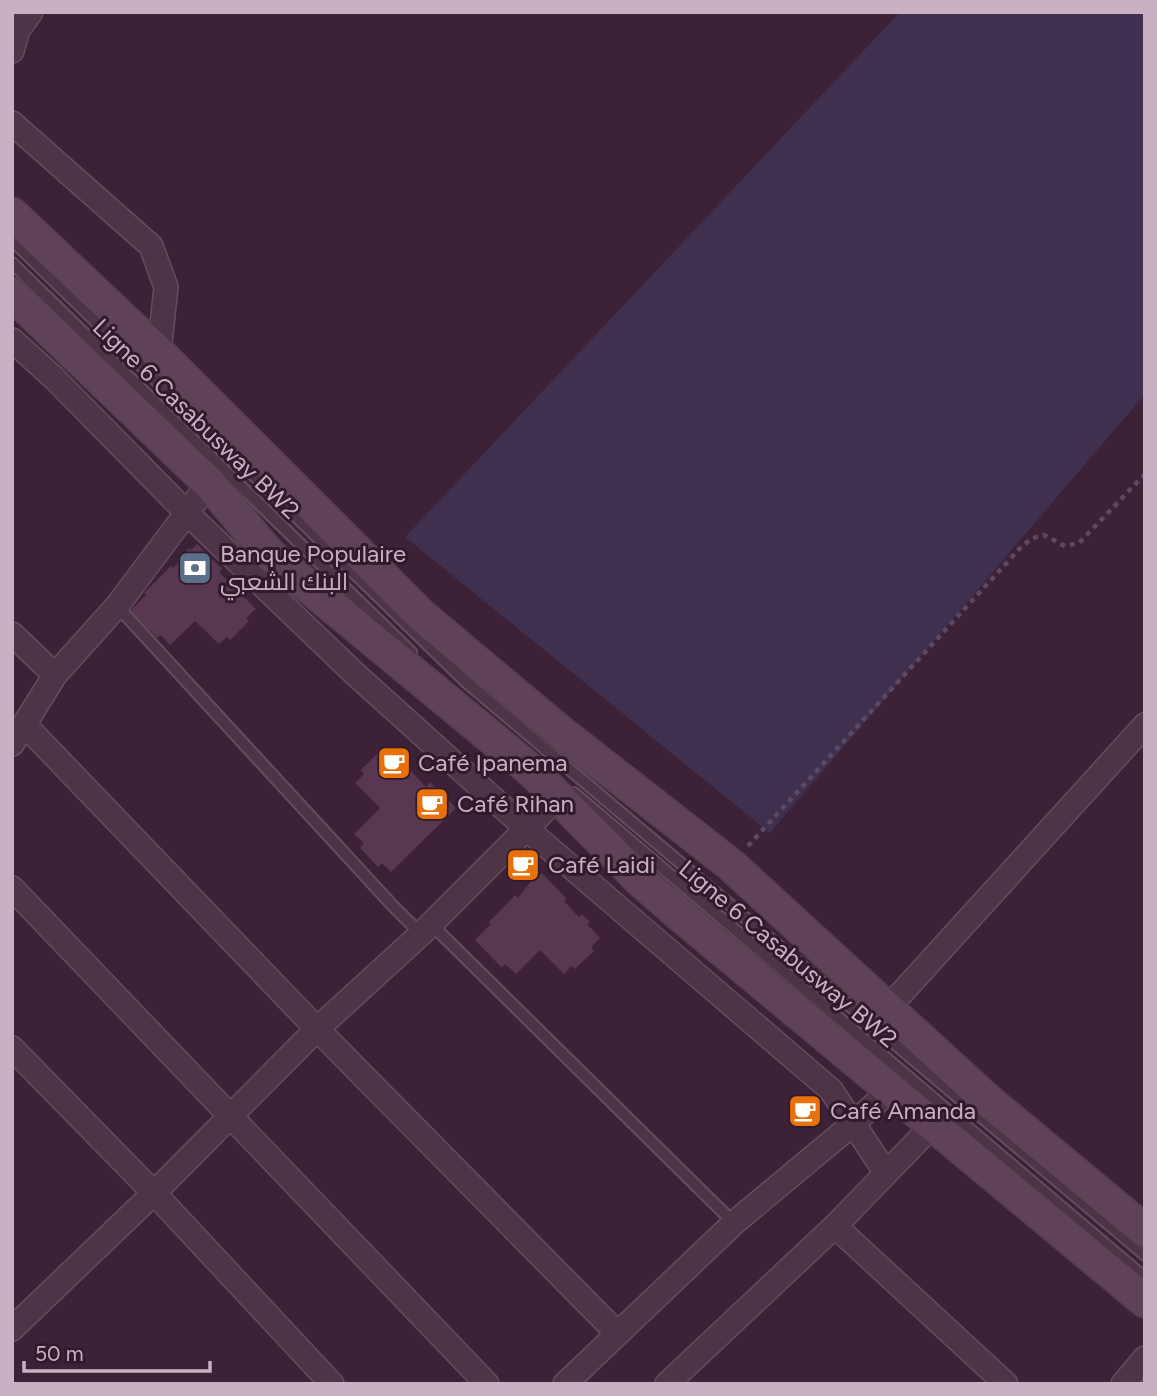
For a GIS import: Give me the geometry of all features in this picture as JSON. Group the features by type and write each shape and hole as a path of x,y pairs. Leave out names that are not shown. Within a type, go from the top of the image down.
{"main road":[{"path":"12,214 159,353 422,616 558,730 731,865 985,1098 1145,1231"},
{"path":"12,294 209,483 271,555 533,772 557,785 640,880 679,915 1145,1301"}],"street":[{"path":"12,51 18,30 31,12"},
{"path":"12,123 151,246 166,287 159,353"},
{"path":"12,340 354,673 528,830 831,1090 886,1173"},
{"path":"12,744 55,675 117,606 209,483"},
{"path":"12,634 55,675"},
{"path":"24,724 317,1029 617,1334"},
{"path":"887,1009 1145,725"},
{"path":"12,1329 154,1193 317,1029 528,830 557,785"},
{"path":"12,888 487,1384"},
{"path":"12,1048 154,1193 332,1384"},
{"path":"565,1384 734,1223 890,1090"},
{"path":"667,1384 835,1226 933,1125"},
{"path":"835,1226 1006,1384"},
{"path":"1123,1384 1145,1358"}],"lane":[{"name":"Ligne 6 Casabusway BW2","path":"12,240 466,682 1145,1255"},
{"name":"Ligne 6 Casabusway BW2","path":"12,263 421,662"},
{"path":"117,606 392,905 426,929 734,1223"},
{"name":"Ligne 6 Casabusway BW2","path":"462,698 557,785 1145,1278"}],"path":[{"path":"731,865 1022,546 1041,536 1052,538 1067,547 1079,543 1145,474"}],"shaded area":[{"path":"900,12 1145,12 1145,394 770,833 405,537"}],"building":[{"path":"197,544 222,569 219,572 234,587 237,585 245,593 242,595 256,609 246,618 249,621 230,640 227,637 219,644 195,621 170,645 161,635 157,638 130,611 171,566 173,568 179,562 189,548 191,550"},
{"path":"393,748 426,787 430,782 456,808 391,872 382,863 378,867 360,848 364,843 354,834 380,808 355,783 364,774 361,770 379,752 383,757"},
{"path":"542,873 566,898 564,901 579,917 582,914 590,922 587,924 600,938 591,947 594,951 575,969 571,966 564,974 540,950 516,974 505,964 502,968 475,940 515,895 518,898 534,877 536,879"}],"place":[{"name":"Banque Populaire البنك الشعبي","path":"195,568"},
{"name":"Café Ipanema","path":"394,763"},
{"name":"Café Rihan","path":"432,804"},
{"name":"Café Laidi","path":"523,865"},
{"name":"Café Amanda","path":"805,1111"}]}
